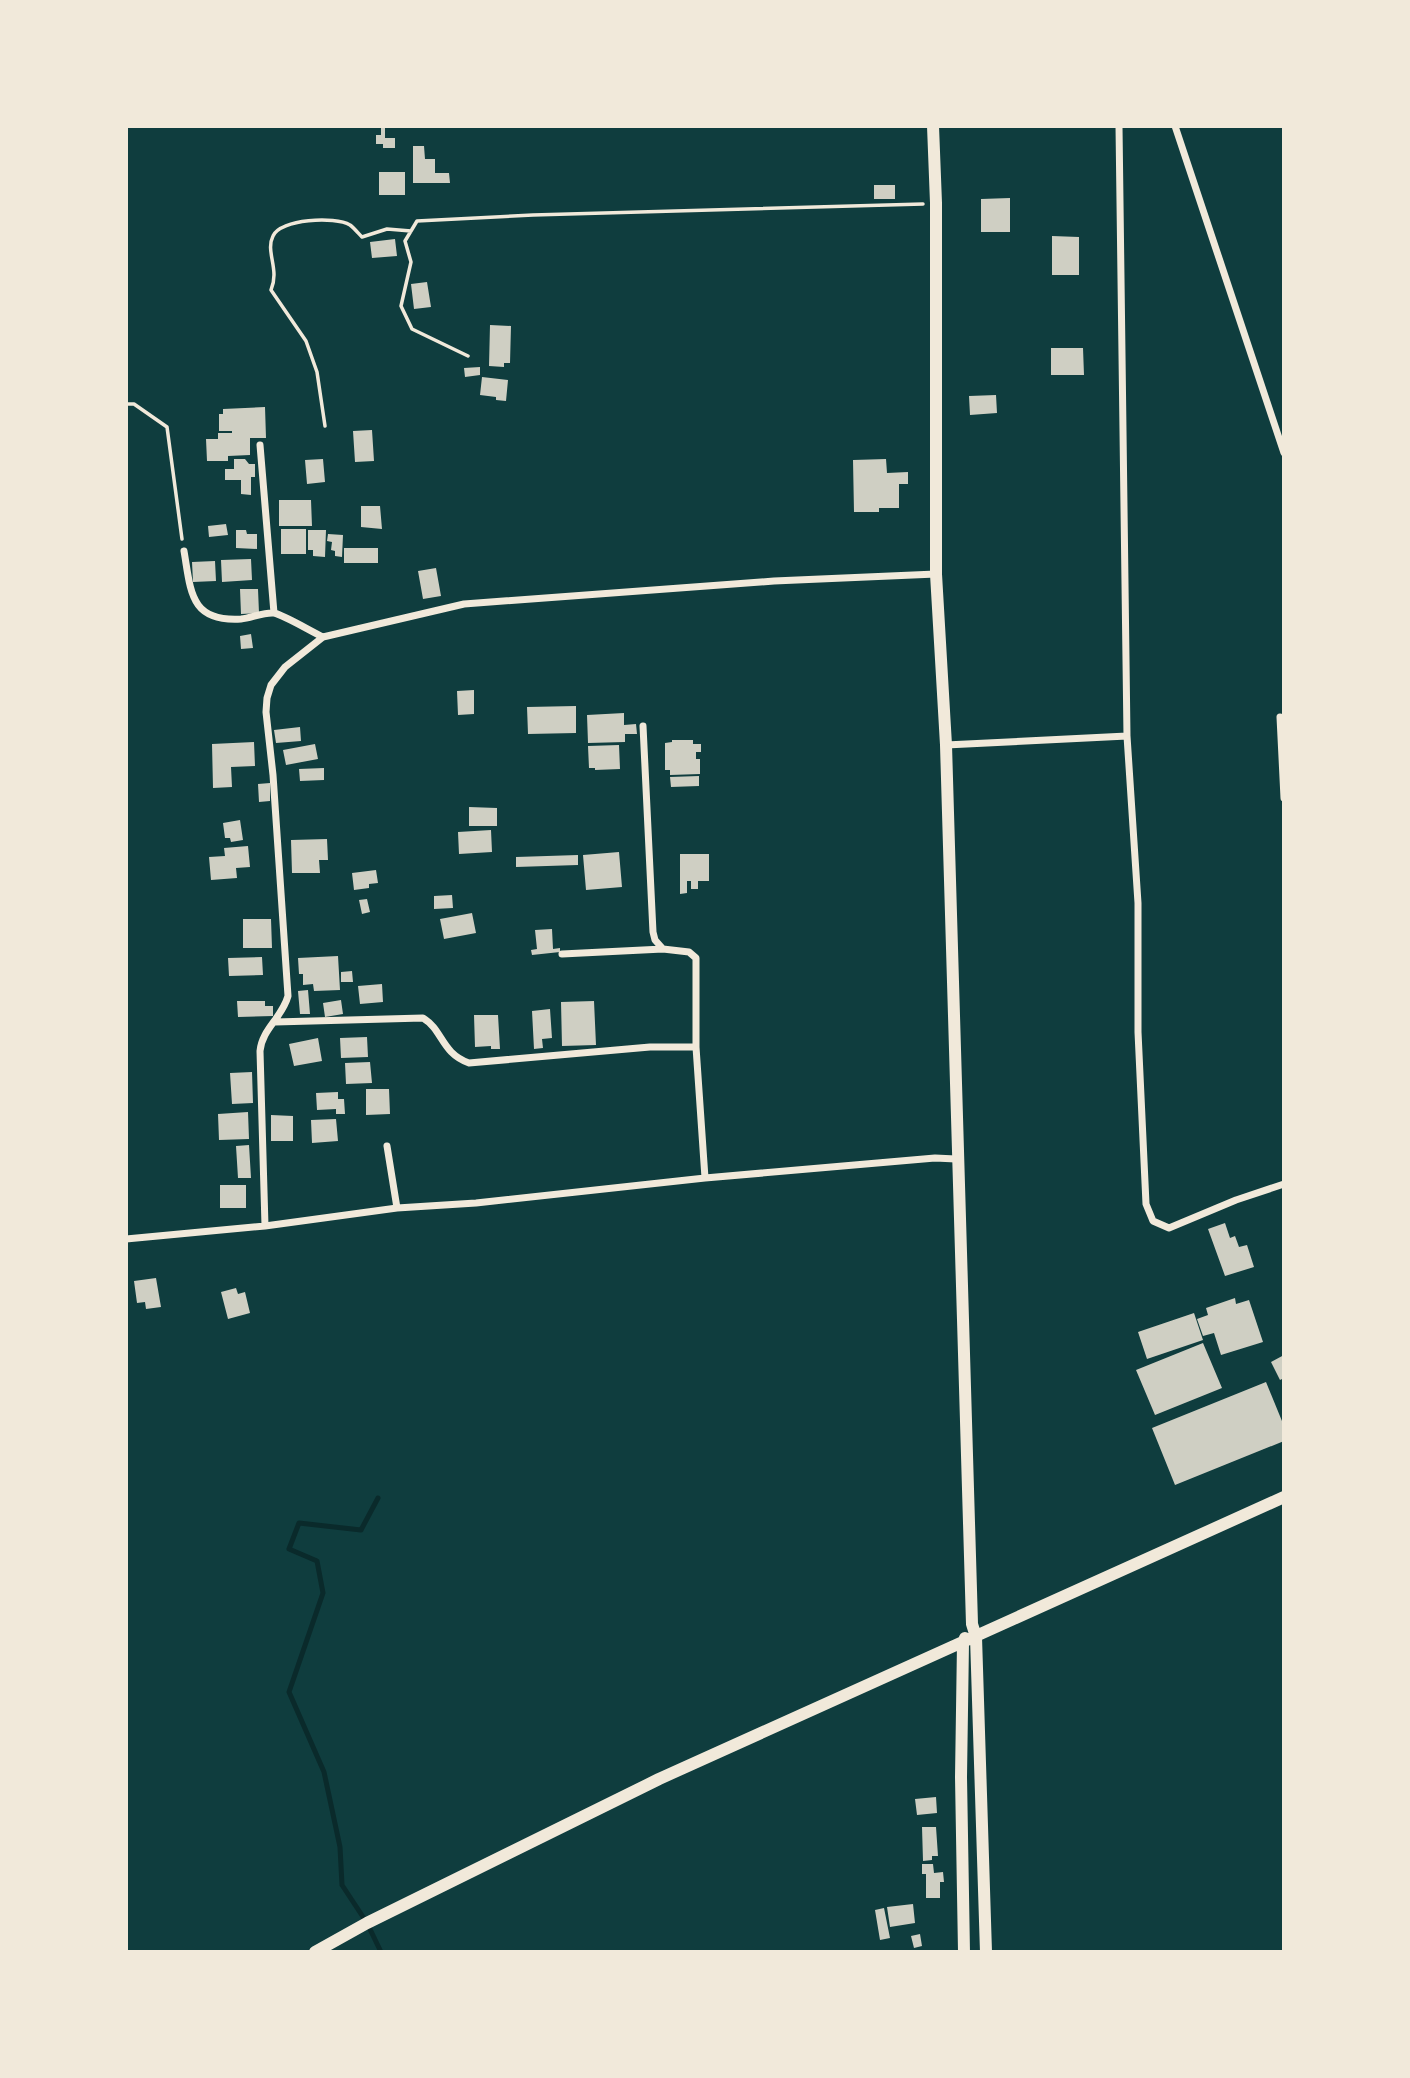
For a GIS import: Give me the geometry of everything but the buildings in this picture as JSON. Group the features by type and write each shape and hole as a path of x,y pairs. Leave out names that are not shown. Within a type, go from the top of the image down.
{"street":[{"path":"933,126 936,203 936,574 946,745 956,1159 986,1952"},
{"path":"1119,126 1127,736 1138,903 1138,1032 1148,1214 1153,1221 1169,1228 1236,1200 1284,1184"},
{"path":"1175,126 1284,453"},
{"path":"260,444 274,613"},
{"path":"184,551 191,592 203,612 214,617 240,619 274,613 323,638"},
{"path":"265,1226 260,1051 261,1042 282,1013 288,996 273,775 266,712 271,685 285,667 323,638 464,604 774,581 936,574"},
{"path":"1280,717 1284,797"},
{"path":"643,726 653,932 655,940 663,949"},
{"path":"946,745 1127,736"},
{"path":"562,954 663,949 689,952 696,958 696,1047 705,1178"},
{"path":"275,1022 424,1018 448,1050 458,1059 469,1063 650,1047 696,1047"},
{"path":"387,1146 397,1208"},
{"path":"126,1239 265,1226 397,1208 476,1203 705,1178 934,1158 956,1159"},
{"path":"315,1952 367,1923 659,1779 1284,1497"},
{"path":"964,1952 961,1777 963,1643 972,1624"}],"path":[{"path":"468,356 412,329 401,306 411,262 405,241 417,221 936,203"},
{"path":"325,426 317,372 306,341 271,290 275,282 274,262 269,248 273,234 285,225 324,220 349,225 362,237 387,229 411,231"},
{"path":"126,404 134,404 167,428 184,551"}],"waterway":[{"path":"378,1498 361,1530 299,1523 289,1549 317,1561 323,1593 289,1692 324,1772 340,1847 342,1885 367,1923 381,1952"}]}
